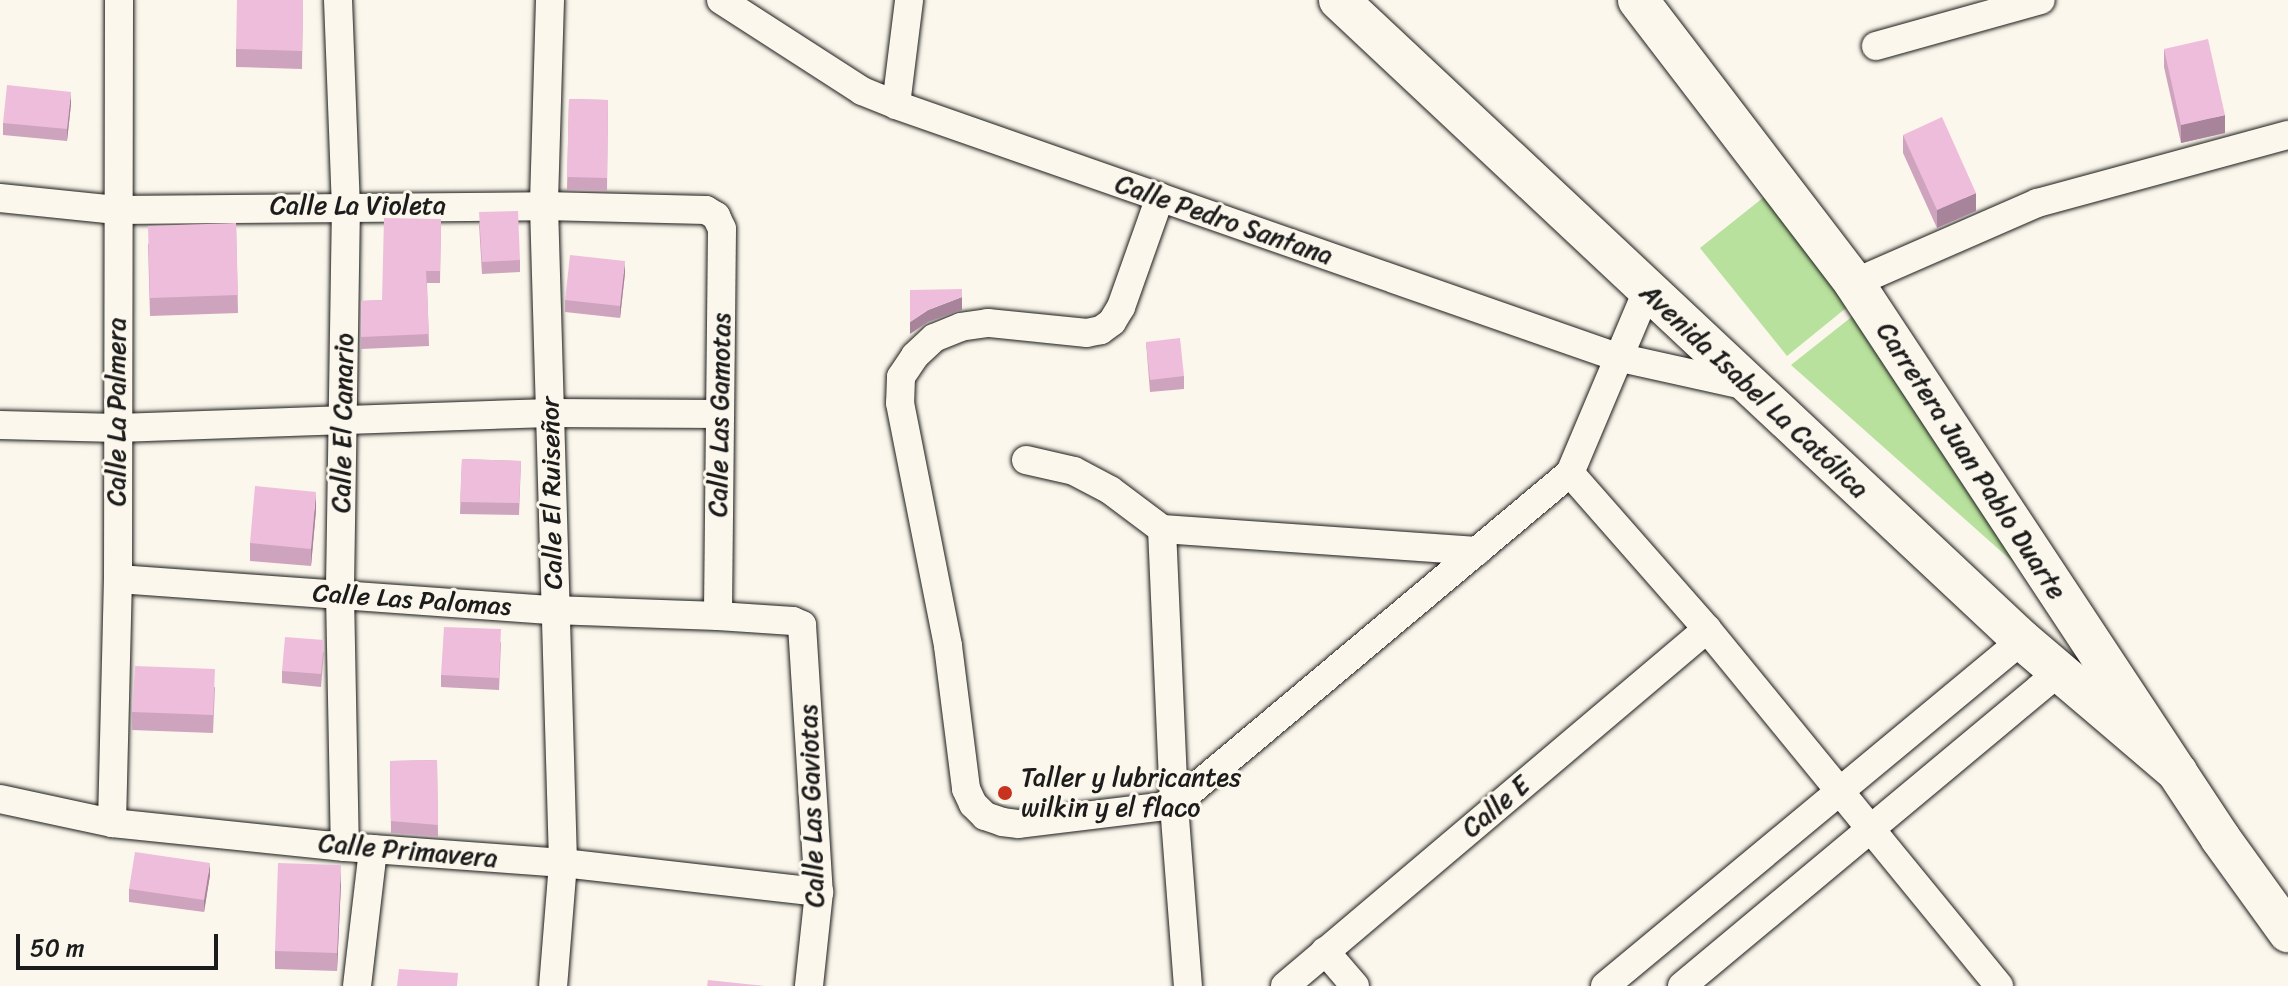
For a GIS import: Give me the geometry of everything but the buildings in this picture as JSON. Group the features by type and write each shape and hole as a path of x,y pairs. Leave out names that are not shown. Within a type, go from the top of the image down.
{"street":[{"name":"Calle La Palmera","path":"112,823 118,579 116,210 119,0"},
{"name":"Calle El Canario","path":"338,0 346,205 340,594 359,848 357,986"},
{"name":"Calle El Ruiseñor","path":"550,0 544,206 553,610 563,863 553,986"},
{"name":"Calle Pedro Santana","path":"721,0 862,91 896,105 1617,357 1750,386"},
{"path":"896,105 909,0"},
{"name":"Avenida Isabel La Católica","path":"1339,0 2022,640 2177,772"},
{"name":"Carretera Juan Pablo Duarte","path":"1638,0 1854,283 2177,772 2288,932"},
{"path":"1876,46 2025,2"},
{"path":"1854,283 2037,203 2288,135"},
{"path":"1160,197 1121,307 1112,322 1087,333 988,323 961,327 934,338 915,356 901,377 900,403 948,646 966,789 973,804 985,816 1019,824 1174,805 1570,473 1647,291"},
{"name":"Calle La Violeta","path":"0,198 116,210 346,205 544,206 706,210 716,216"},
{"name":"Calle Las Gamotas","path":"716,216 722,229 718,616"},
{"path":"0,425 118,428 551,413 720,414"},
{"path":"1026,460 1074,471 1110,490 1162,529 1477,551"},
{"path":"1570,473 1707,629 1999,986"},
{"path":"1162,529 1174,805 1188,986"},
{"name":"Calle Las Palomas","path":"118,579 553,610 793,621 802,625"},
{"name":"Calle Las Gaviotas","path":"802,625 819,892 809,986"},
{"name":"Calle E","path":"1285,986 1707,629"},
{"path":"1605,986 2022,640"},
{"path":"1682,986 2058,673"},
{"name":"Calle Primavera","path":"0,799 112,823 359,848 563,863 819,892"},
{"path":"1325,951 1355,986"}],"green space":[{"path":"1764,197 1851,304 1787,356 1700,248"},
{"path":"1859,311 2047,592 1791,365"}],"place":[{"name":"Taller y lubricantes wilkin y el flaco","path":"1005,793"}]}
